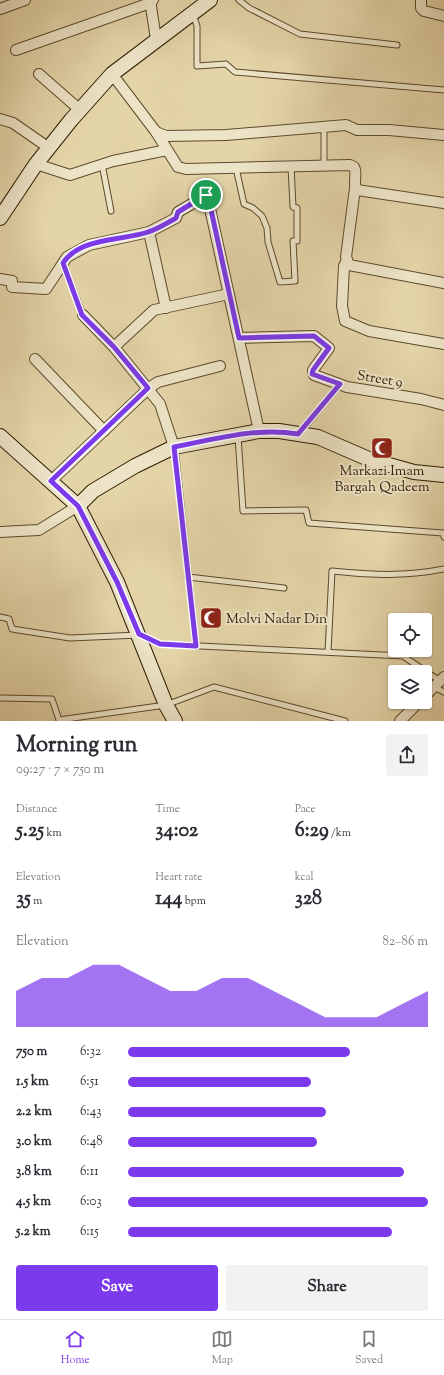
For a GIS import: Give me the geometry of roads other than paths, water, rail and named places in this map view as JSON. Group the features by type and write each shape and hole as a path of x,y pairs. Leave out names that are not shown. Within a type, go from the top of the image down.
{"street":[{"path":"0,9 25,0"},
{"path":"0,218 36,164 80,110 112,74 156,39 193,14 210,0"},
{"path":"421,0 421,8 424,11 444,16"},
{"path":"16,50 151,1 156,39"},
{"path":"39,74 80,110"},
{"path":"112,74 156,132 178,167 186,169 324,165 350,165 354,167 355,188 347,260 344,266 343,293 345,321 369,331 444,344"},
{"path":"0,118 13,123 49,148"},
{"path":"156,132 166,136 226,135 346,125 357,130 389,130 444,135"},
{"path":"36,164 70,175 102,164 167,150"},
{"path":"355,188 357,190 444,202"},
{"path":"0,279 12,281 12,287 46,289 67,257 89,245 148,232 176,218 178,212 207,195 259,431"},
{"path":"148,232 166,308"},
{"path":"347,260 349,265 444,283"},
{"path":"114,347 154,310 229,294"},
{"path":"82,315 114,347 160,404 174,447"},
{"name":"Street 9","path":"239,338 314,336 329,348 313,370 312,374 340,384 421,399 444,405"},
{"path":"35,359 104,431"},
{"path":"51,481 148,388 158,382 220,366"},
{"path":"0,532 39,530 78,506 93,491 135,466 174,447 259,431 279,431 318,438 371,460 407,470 444,475"},
{"path":"0,436 78,506 117,582 166,705 175,721"},
{"path":"432,689 440,682"},
{"path":"400,721 412,709"}],"lane":[{"path":"239,0 249,8 300,34 397,45"},
{"path":"193,14 197,26 197,66 226,64 235,72 444,90"},
{"path":"324,127 324,165"},
{"path":"102,164 111,210"},
{"path":"236,168 244,204 253,208 262,216 267,228 268,242 280,282 295,281 293,241 297,241 297,208 294,207 291,166"},
{"path":"63,263 82,315"},
{"path":"298,434 340,384"},
{"path":"238,435 243,511 306,510 309,523 443,533 444,538"},
{"path":"174,447 196,646"},
{"path":"328,652 332,571 377,575 415,574 444,569"},
{"path":"188,577 284,588"},
{"path":"0,617 9,619 12,629 70,638 139,634 160,644 403,656 440,682 444,692"},
{"path":"0,698 52,699 59,720 166,705 214,687 345,721"}],"place":[{"name":"Markazi Imam Bargah Qadeem","path":"382,448"},
{"name":"Molvi Nadar Din","path":"211,618"}]}
